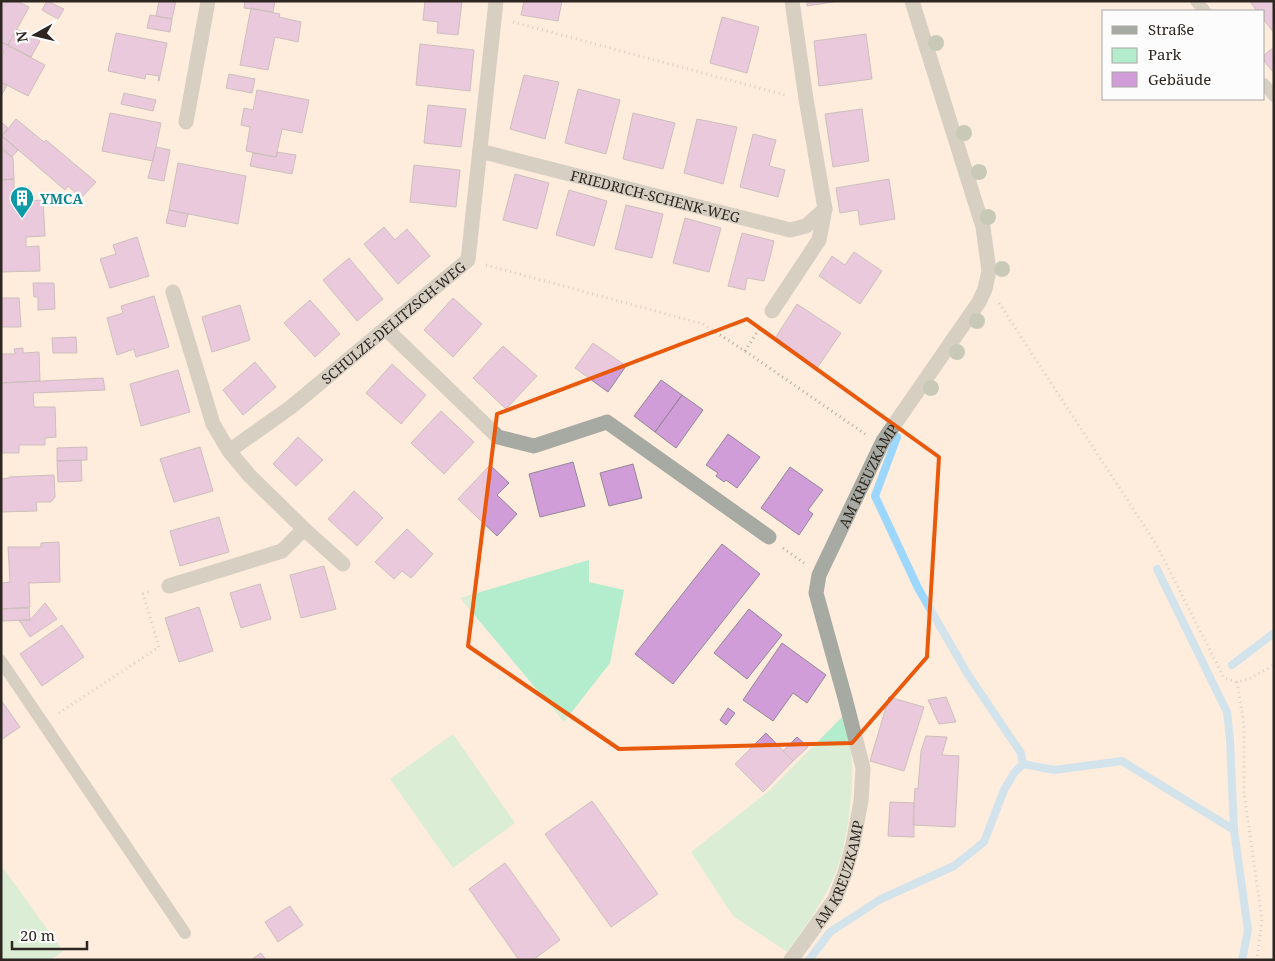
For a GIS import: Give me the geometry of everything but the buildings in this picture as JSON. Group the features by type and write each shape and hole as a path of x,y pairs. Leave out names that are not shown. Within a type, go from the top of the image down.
{"street":[{"path":"186,122 208,1"},
{"name":"SCHULZE-DELITZSCH-WEG","path":"229,451 291,407 468,260 496,1"},
{"path":"772,311 819,240 825,209 806,99 792,1"},
{"name":"AM KREUZKAMP","path":"791,960 835,899 853,844 861,801 863,768 846,698 816,593 819,575 880,445 978,302 985,289 989,271 983,227 912,1"},
{"name":"FRIEDRICH-SCHENK-WEG","path":"480,152 790,230 806,226 825,209"},
{"path":"173,292 213,424 229,451 249,475 343,564"},
{"path":"386,329 498,437 534,446 607,422 769,537"},
{"path":"169,586 282,551 304,529"}],"lane":[{"path":"1265,85 1274,96"},
{"path":"1,661 185,933"}],"path":[{"path":"494,17 772,92 806,99"},
{"path":"468,260 703,324 880,445"},
{"path":"985,289 999,303 1156,544 1224,678 1237,682 1249,679 1274,664"},
{"path":"745,351 772,311"},
{"path":"769,537 819,575"},
{"path":"44,723 159,647 143,594 169,586"},
{"path":"1237,682 1244,725 1244,794 1262,919 1257,960"}],"highlighted area":[{"path":"747,319 939,457 927,657 852,743 619,749 468,646 497,414"}],"green space":[{"path":"589,560 589,582 624,590 610,663 564,722 460,598"},
{"path":"842,717 852,761 852,789 845,839 837,869 823,899 787,952 733,916 691,852 770,790"},
{"path":"453,734 515,823 453,868 390,779"},
{"path":"1,865 63,951 51,960 1,960"}],"waterway":[{"path":"809,960 830,932 881,899 954,866 984,842 1004,790 1014,773 1023,764 1021,753 967,673 918,588 875,496 897,437"},
{"path":"1157,569 1227,712 1234,830 1248,930 1242,960"},
{"path":"1232,665 1274,633"},
{"path":"1023,764 1054,770 1122,761 1234,830"}],"place":[{"name":"YMCA","path":"22,219"}]}
